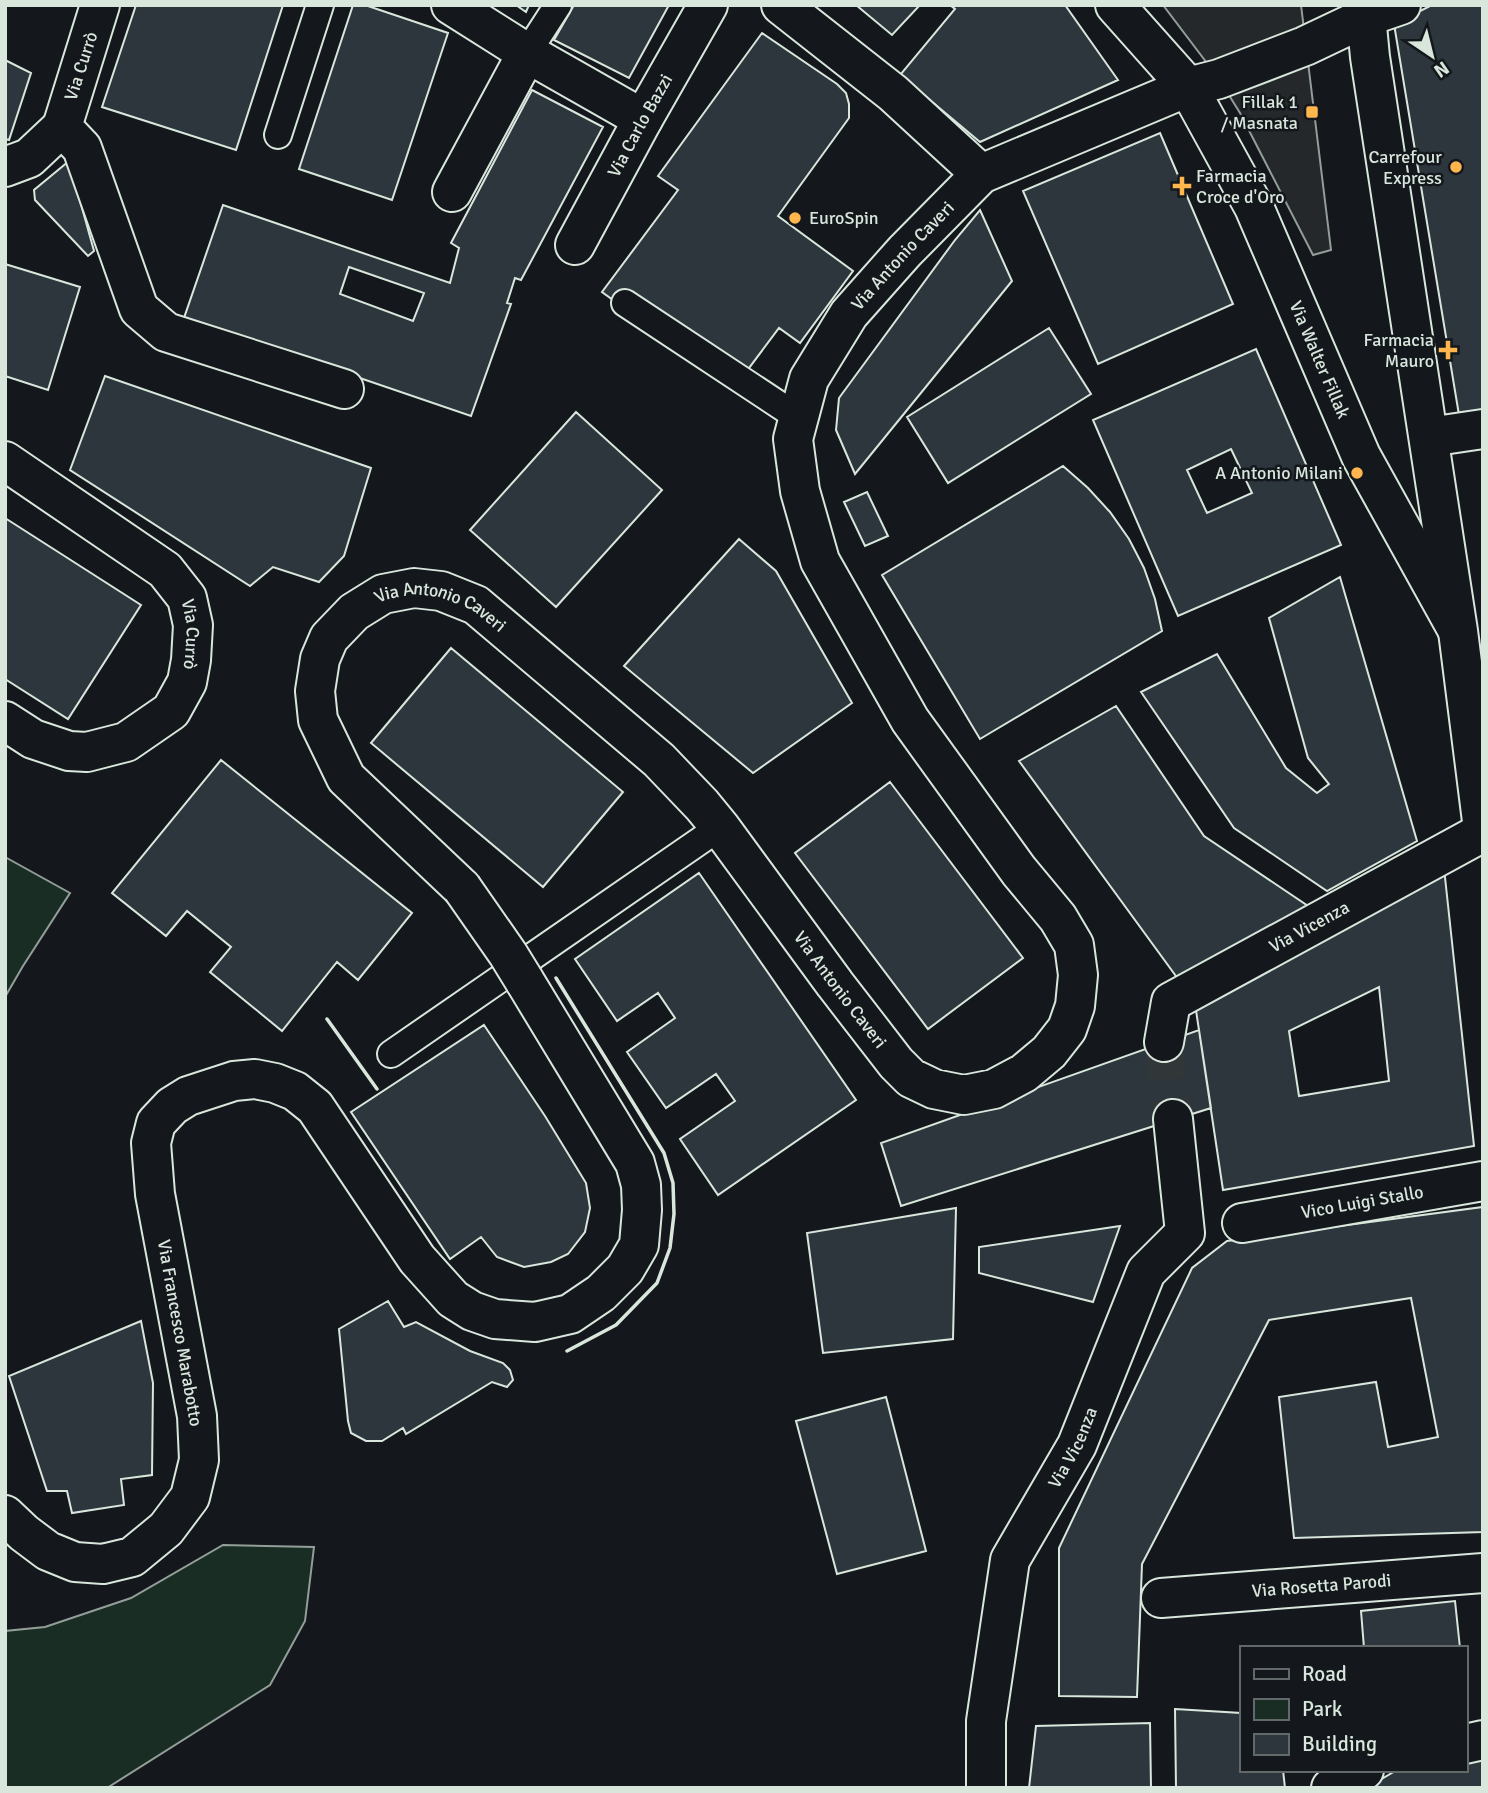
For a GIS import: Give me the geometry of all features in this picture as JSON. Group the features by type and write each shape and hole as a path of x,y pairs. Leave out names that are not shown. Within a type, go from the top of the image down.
{"street":[{"name":"Via Currò","path":"5,167 29,158 62,127 100,5"},
{"path":"451,5 527,53 643,119"},
{"name":"Via Carlo Bazzi","path":"575,245 708,5"},
{"path":"781,5 892,93 981,174"},
{"name":"Via Walter Fillak","path":"1115,5 1188,87 1254,206 1361,456 1458,631"},
{"name":"Via Walter Fillak","path":"1377,9 1370,57 1458,631 1483,830"},
{"name":"Via Antonio Caveri","path":"155,1194 151,1143 156,1123 172,1106 188,1096 234,1081 255,1079 295,1091 315,1107 417,1259 453,1299 472,1311 495,1319 535,1322 570,1314 601,1293 625,1269 639,1245 641,1185 635,1163 524,980 462,888 346,778 318,720 315,691 320,659 329,638 354,612 383,594 414,588 441,591 476,605 659,760 720,827 843,994 896,1063 912,1078 934,1089 964,1095 994,1089 1024,1073 1049,1052 1066,1030 1075,1006 1078,975 1073,945 1058,918 1019,871 911,720 820,561 800,491 793,439 809,379 849,314 905,251 981,174 1188,87 1219,79 1305,46 1377,9"},
{"path":"452,192 527,53"},
{"path":"62,127 82,148 139,309 166,332 344,390"},
{"path":"1429,437 1483,429"},
{"name":"Via Currò","path":"5,461 165,570 187,598 193,625 187,682 171,711 126,742 87,752 69,751 33,739 5,721"},
{"name":"Via Vicenza","path":"1164,1042 1171,1002 1483,830"},
{"name":"Via Vicenza","path":"986,1788 986,1721 1010,1560 1077,1446 1146,1272 1185,1233 1172,1119"},
{"name":"Vico Luigi Stallo","path":"1241,1223 1483,1181"},
{"name":"Via Francesco Marabotto","path":"5,1515 48,1551 75,1562 103,1564 132,1557 166,1529 190,1497 199,1460 197,1416 155,1194"},
{"name":"Via Rosetta Parodi","path":"1161,1598 1483,1573"},
{"path":"1331,1788 1360,1772"}],"lane":[{"path":"278,135 320,5"},
{"path":"527,53 558,5"},
{"path":"625,303 799,418"},
{"path":"391,1054 720,827"}],"green space":[{"path":"5,857 70,893 5,997"},
{"path":"223,1545 314,1547 305,1621 270,1685 107,1788 5,1788 5,1631 45,1627 131,1598"}],"shaded area":[{"path":"1163,5 1301,5 1331,250 1313,255 1240,113 1219,79"}],"building":[{"path":"136,5 283,5 236,150 102,107"},
{"path":"353,5 365,5 448,33 392,200 299,169"},
{"path":"516,5 529,5 526,12"},
{"path":"574,5 669,5 629,78 554,40"},
{"path":"856,5 920,5 892,35"},
{"path":"950,5 1065,5 1118,80 980,142 900,75 955,9"},
{"path":"1432,5 1483,5 1483,417 1460,421 1394,24"},
{"path":"762,33 846,93 849,118 778,216 853,271 800,343 779,328 734,388 602,292 678,190 658,176"},
{"path":"5,60 31,73 9,140 5,139"},
{"path":"532,90 603,127 521,280 515,278 507,303 511,304 471,416 184,318 223,205 450,283 459,248 451,243","holes":["349,267 424,293 413,321 340,294"]},
{"path":"1160,133 1233,304 1098,364 1023,191"},
{"path":"69,161 94,251 88,256 35,200 34,190"},
{"path":"980,210 1012,281 855,474 836,430 839,398"},
{"path":"5,264 80,287 48,390 5,376"},
{"path":"1049,328 1091,394 948,483 907,417"},
{"path":"1256,349 1341,545 1178,616 1093,420","holes":["1231,449 1252,493 1207,513 1187,470"]},
{"path":"105,376 371,468 344,556 319,582 273,567 250,586 70,470"},
{"path":"576,412 662,490 556,607 470,530"},
{"path":"1063,466 1110,512 1129,539 1144,568 1162,631 980,739 882,575"},
{"path":"867,492 888,536 865,546 844,502"},
{"path":"5,518 141,605 68,719 5,679"},
{"path":"739,539 776,571 852,703 753,773 624,666"},
{"path":"1340,577 1417,841 1327,891 1234,828 1141,692 1217,654 1286,768 1317,793 1329,784 1308,758 1269,618"},
{"path":"451,648 623,792 543,887 371,743"},
{"path":"1116,706 1204,836 1311,908 1181,983 1019,761"},
{"path":"221,760 412,913 358,980 337,962 282,1031 210,972 231,947 187,911 166,936 112,893"},
{"path":"890,782 1023,958 928,1029 795,853"},
{"path":"1444,868 1474,1146 1223,1190 1194,997","holes":["1379,987 1389,1081 1299,1096 1289,1031"]},
{"path":"699,873 856,1100 718,1195 680,1139 735,1101 716,1074 666,1108 627,1052 675,1018 658,993 617,1021 575,959"},
{"path":"484,1025 586,1183 590,1208 585,1232 568,1254 551,1262 524,1267 497,1257 481,1237 450,1259 351,1112"},
{"path":"1199,1030 1211,1108 901,1206 881,1143"},
{"path":"1483,1207 1483,1532 1294,1538 1279,1397 1376,1382 1388,1447 1438,1437 1411,1298 1269,1320 1142,1564 1137,1697 1059,1696 1059,1548 1192,1268 1227,1241"},
{"path":"956,1208 953,1339 823,1353 807,1233"},
{"path":"1120,1226 1093,1302 979,1273 979,1247"},
{"path":"388,1301 404,1327 416,1322 470,1351 503,1363 510,1370 513,1380 507,1387 492,1382 406,1434 403,1428 382,1441 366,1441 351,1433 339,1329"},
{"path":"141,1321 153,1383 152,1475 121,1479 124,1505 72,1513 67,1491 47,1491 9,1376"},
{"path":"886,1397 926,1551 837,1574 796,1421"},
{"path":"1455,1601 1460,1646 1364,1646 1361,1611"},
{"path":"1175,1709 1240,1713 1240,1772 1283,1772 1285,1788 1176,1788"},
{"path":"1150,1723 1151,1788 1029,1788 1036,1726"},
{"path":"1483,1752 1483,1788 1366,1788 1394,1772 1467,1772 1467,1754"}],"tunnel":[{"path":"1164,1042 1173,1119"}],"wall":[{"path":"556,978 664,1153 673,1183 674,1214 670,1248 657,1283 616,1325 567,1351"},
{"path":"327,1019 377,1089"}],"place":[{"name":"Fillak 1 / Masnata","path":"1312,112"},
{"name":"Carrefour Express","path":"1456,167"},
{"name":"Farmacia Croce d'Oro","path":"1182,186"},
{"name":"EuroSpin","path":"795,218"},
{"name":"Farmacia Mauro","path":"1448,350"},
{"name":"A Antonio Milani","path":"1357,473"}]}
